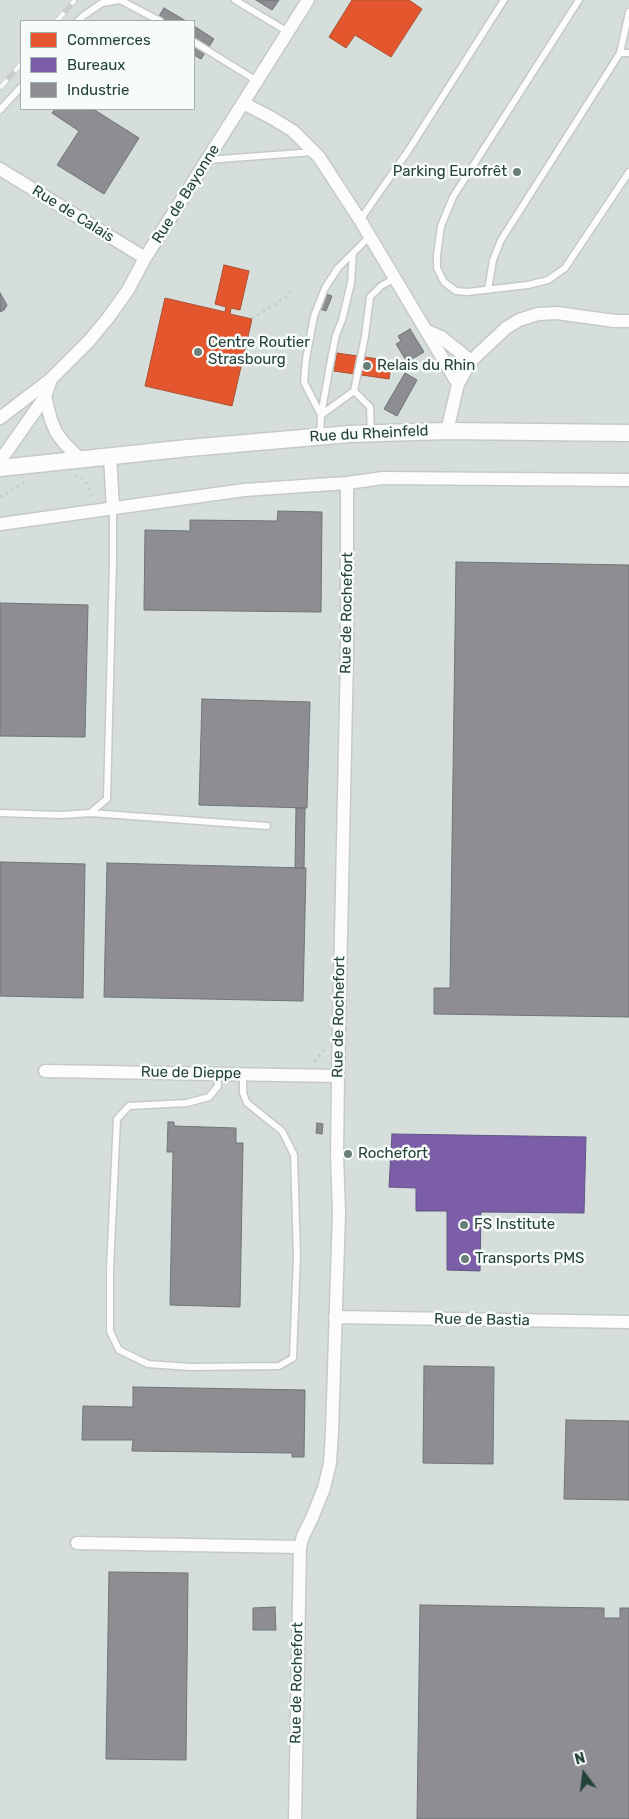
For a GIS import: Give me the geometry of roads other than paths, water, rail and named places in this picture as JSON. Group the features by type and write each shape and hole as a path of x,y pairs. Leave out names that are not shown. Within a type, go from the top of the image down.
{"street":[{"name":"Rue de Bayonne","path":"0,418 51,379 89,341 108,318 128,290 145,258 308,0"},
{"path":"243,103 293,131 314,152 333,176 458,384"},
{"name":"Rue de Calais","path":"0,169 145,258"},
{"path":"447,431 458,384 471,361 506,328 519,320 538,314 557,313 615,321 629,321"},
{"path":"427,331 441,337 471,361"},
{"name":"Rue de Bayonne","path":"0,461 46,397 51,379"},
{"name":"Rue de Bayonne","path":"46,397 51,420 56,432 80,459"},
{"name":"Rue du Rheinfeld","path":"0,468 320,436 371,433 447,431 629,433"},
{"path":"110,456 113,508"},
{"path":"0,524 244,490 347,483 383,478 629,480"},
{"name":"Rue de Rochefort","path":"295,1819 300,1546 324,1488 330,1464 332,1432 339,1213 337,1155 347,655 347,483"},
{"name":"Rue de Dieppe","path":"45,1071 338,1076"},
{"name":"Rue de Bastia","path":"335,1317 629,1322"},
{"path":"77,1543 300,1546"}],"lane":[{"path":"79,20 102,2 120,0 158,20"},
{"path":"235,0 288,32"},
{"path":"360,220 408,151 504,0"},
{"path":"579,0 453,197 441,226 437,255 437,268 444,282 456,291 467,292 528,285 548,280 565,268 629,172"},
{"path":"488,290 493,260 500,240 620,53 629,12"},
{"path":"195,43 257,81"},
{"path":"620,53 629,53"},
{"path":"0,110 20,88"},
{"path":"207,160 314,152"},
{"path":"321,415 304,382 314,316 325,288 338,268 370,236"},
{"path":"320,436 321,415 332,354 351,283 353,253"},
{"path":"321,415 354,391 365,336 370,297 381,286 395,278"},
{"path":"354,391 370,407 371,433"},
{"path":"90,813 106,799 113,508"},
{"path":"0,813 61,815 90,813 267,826"},
{"path":"217,1074 218,1086 210,1097 187,1103 129,1106 117,1119 110,1269 110,1331 119,1350 148,1364 190,1367 279,1366 293,1358 297,1256 294,1155 282,1131 248,1103 243,1093 243,1074"}],"railway":[{"path":"58,20 75,0"},
{"path":"0,88 20,65"}],"place":[{"name":"Parking Eurofrêt","path":"517,172"},
{"name":"Centre Routier Strasbourg","path":"198,352"},
{"name":"Relais du Rhin","path":"367,366"},
{"name":"Rochefort","path":"348,1154"},
{"name":"FS Institute","path":"464,1225"},
{"name":"Transports PMS","path":"465,1259"}]}
